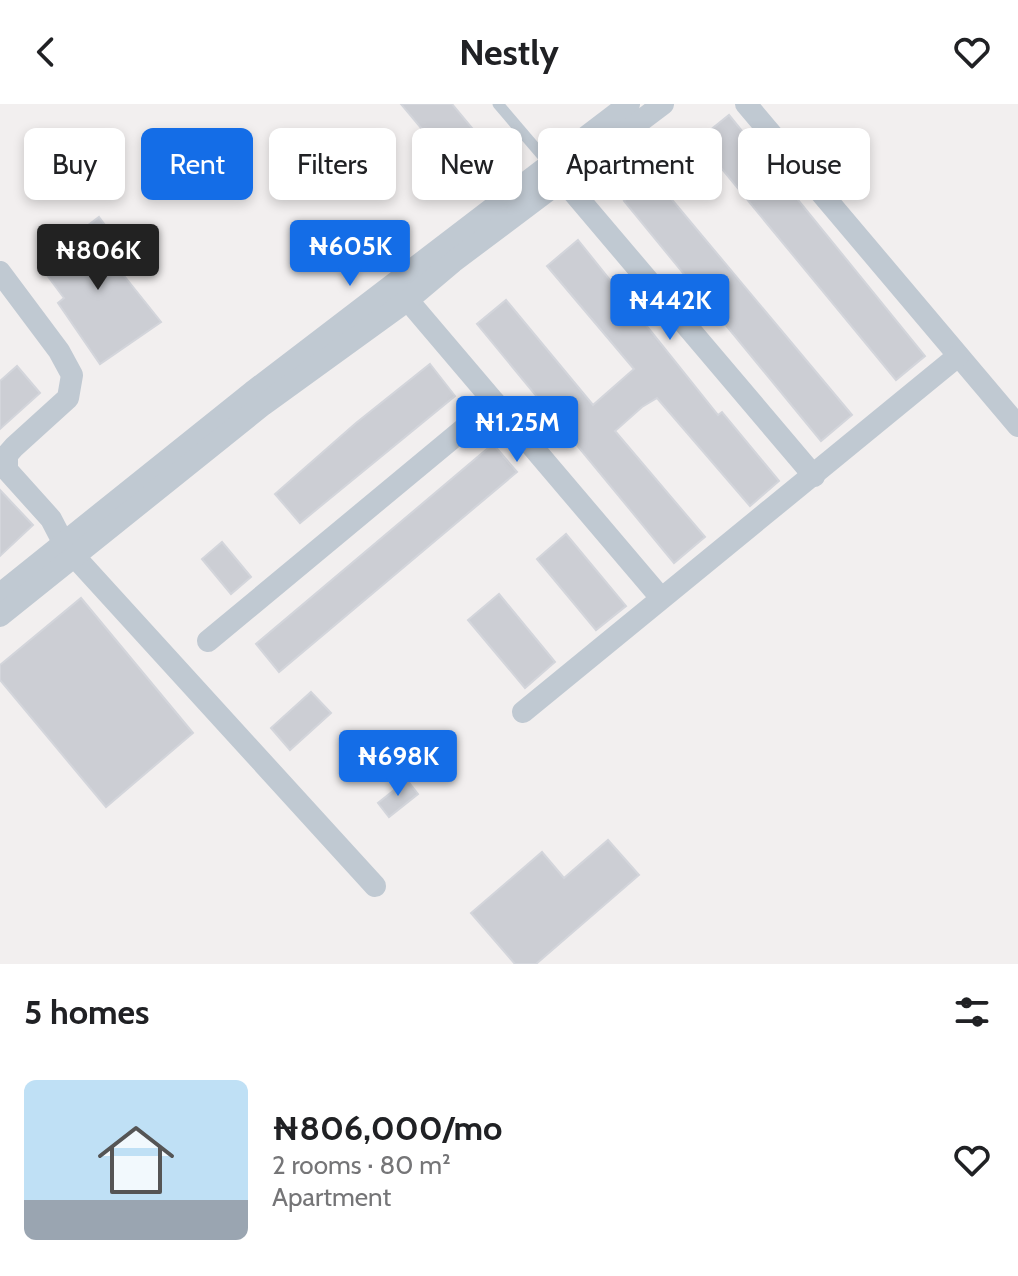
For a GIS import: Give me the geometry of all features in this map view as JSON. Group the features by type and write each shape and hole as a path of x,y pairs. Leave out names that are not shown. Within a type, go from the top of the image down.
{"street":[{"path":"604,128 629,104"},
{"path":"626,128 663,104"},
{"path":"746,104 1018,426"},
{"path":"0,616 70,550 170,469 538,187"},
{"path":"580,200 814,476"},
{"path":"0,272 59,351 72,375 68,398 29,430 7,455 7,470 51,519 70,550 375,886"},
{"path":"401,292 661,598"},
{"path":"523,712 958,356"},
{"path":"208,641 495,403"},
{"path":"0,594 70,550"}],"lane":[{"path":"498,104 538,151"}],"building":[{"path":"401,104 452,104 472,128 421,128"},
{"path":"729,115 740,128 738,188 722,169 722,128 713,128"},
{"path":"672,200 852,415 821,441 624,201"},
{"path":"748,200 798,200 925,356 896,380"},
{"path":"99,217 122,248 109,257 161,322 100,364 58,303 64,298 38,263"},
{"path":"578,240 718,415 722,412 779,481 750,506 657,398 642,407 615,431 705,537 674,563 477,324 506,300 593,405 634,369 547,266"},
{"path":"430,364 455,396 300,523 275,494"},
{"path":"17,366 40,393 0,429 0,381"},
{"path":"493,444 517,472 279,672 256,644"},
{"path":"0,490 33,525 0,556"},
{"path":"566,534 626,606 596,630 537,559"},
{"path":"222,542 251,577 231,594 202,559"},
{"path":"499,594 555,662 525,688 468,620"},
{"path":"81,598 193,733 106,807 0,680 0,665"},
{"path":"311,692 331,713 290,750 271,728"},
{"path":"407,780 418,794 389,817 378,803"},
{"path":"608,840 639,875 536,964 515,964 471,913 542,852 564,878"}]}
